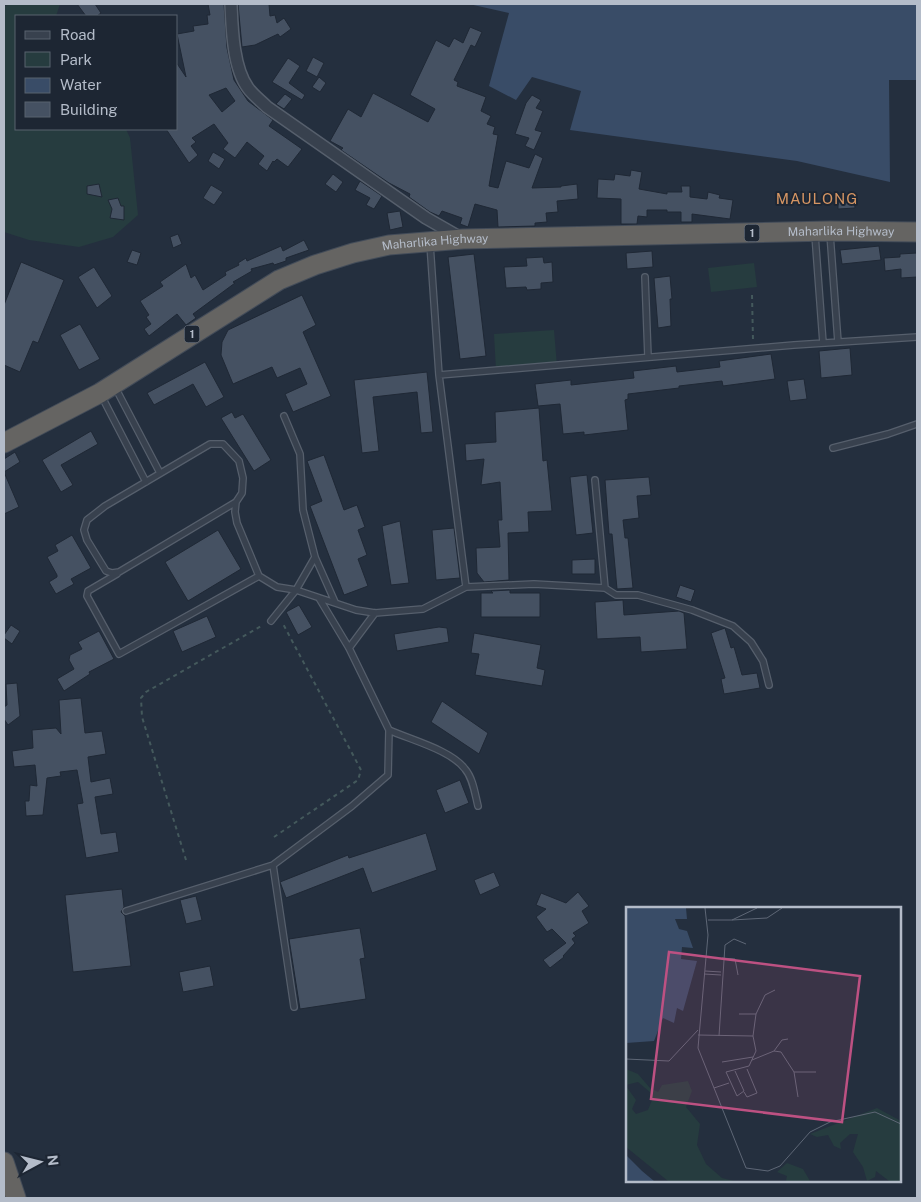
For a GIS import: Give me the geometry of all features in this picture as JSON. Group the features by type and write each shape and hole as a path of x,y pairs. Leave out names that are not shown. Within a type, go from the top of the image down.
{"highway":[{"name":"Maharlika Highway","path":"4,443 107,389 279,280 315,265 353,253 389,245 463,239 917,232"},
{"path":"4,1162 16,1198"}],"street":[{"path":"231,4 236,54 240,72 246,86 268,107 426,218 463,239"},
{"path":"425,243 427,233 426,218"}],"lane":[{"path":"823,232 838,342"},
{"path":"823,232 823,343"},
{"path":"425,243 439,375 466,587"},
{"path":"645,277 648,357"},
{"path":"439,375 753,348 917,337"},
{"path":"107,389 160,473"},
{"path":"107,389 146,482"},
{"path":"284,416 300,454 303,510 316,557 335,602"},
{"path":"833,448 917,424"},
{"path":"119,572 112,573 106,571 84,530 87,520 94,513 210,444 223,444 239,461 243,478 242,493 236,502 88,591 87,596 119,654 259,576"},
{"path":"595,480 604,588"},
{"path":"236,502 237,523 259,576 277,587 296,590 356,610 375,614 423,609 466,587 534,584 604,588 616,595 638,595 692,610 733,626 751,642 763,662 769,685"},
{"path":"271,620 296,590 316,557"},
{"path":"126,911 273,865 352,806 388,775 389,730 349,648 319,597"},
{"path":"349,648 375,614"},
{"path":"389,730 444,752 465,769 473,784 478,806"},
{"path":"273,865 294,1007"}],"path":[{"path":"752,295 753,348"},
{"path":"186,860 142,717 141,698 146,692 271,620 282,622 361,770 358,780 274,837"}],"green space":[{"path":"13,4 60,4 56,15 15,15 15,130 126,130 130,138 138,215 113,237 79,247 29,240 4,232 4,6"},
{"path":"754,263 757,287 711,292 708,268"},
{"path":"554,330 557,366 496,370 494,334"}],"water":[{"path":"469,4 917,4 917,80 889,80 890,182 797,161 570,130 581,91 532,77 516,100 489,86 509,13"}],"building":[{"path":"77,4 95,4 101,13 98,15 85,15"},
{"path":"208,4 224,4 227,48 234,80 248,101 273,120 269,126 302,149 288,167 277,159 273,161 267,171 258,164 264,156 247,142 235,158 223,149 228,143 214,124 192,138 196,142 191,146 198,155 189,163 167,130 178,130 178,65 186,77 178,34 194,31 193,26 208,24 207,15 210,15","holes":["226,88 235,101 222,112 209,95"]},
{"path":"238,4 269,4 270,16 275,15 277,23 284,18 291,29 280,37 278,34 255,45 242,47"},
{"path":"470,27 482,32 475,47 471,45 454,80 458,82 457,86 486,97 481,111 491,116 487,124 495,127 493,134 498,135 489,186 498,188 506,161 529,168 535,154 543,158 532,188 561,187 577,184 578,199 557,201 558,212 546,213 547,222 535,223 535,226 498,227 497,210 475,204 468,227 460,224 462,218 442,211 439,216 430,212 409,197 410,194 389,183 341,150 343,148 330,141 348,109 361,117 373,93 428,122 435,109 410,95 436,40 449,47 454,38 463,43"},
{"path":"313,57 324,63 317,77 306,71"},
{"path":"288,58 300,66 289,83 305,95 302,100 272,82"},
{"path":"319,77 326,83 320,92 312,87"},
{"path":"285,94 292,99 284,109 276,104"},
{"path":"532,95 541,100 536,108 543,111 535,130 542,132 534,150 525,146 529,138 515,134 526,103"},
{"path":"213,152 225,159 219,169 208,161"},
{"path":"631,170 642,172 639,189 667,194 667,192 682,192 681,186 690,186 690,197 707,199 708,192 720,195 719,198 733,200 730,219 692,214 692,222 681,222 681,212 647,210 647,217 638,216 637,224 621,224 621,199 597,198 598,179 614,180 615,174 630,176"},
{"path":"333,174 343,182 336,192 325,184"},
{"path":"360,181 382,196 374,209 366,205 370,198 355,190"},
{"path":"99,184 102,197 87,194 87,186"},
{"path":"211,185 223,192 214,205 203,198"},
{"path":"854,196 855,208 838,209 838,197"},
{"path":"118,198 121,206 124,206 124,220 110,218 112,209 108,200"},
{"path":"400,211 403,227 390,230 387,213"},
{"path":"178,234 182,244 173,248 170,237"},
{"path":"304,240 309,250 286,258 286,261 274,265 273,263 251,269 252,271 233,282 235,283 193,314 196,318 186,325 177,314 149,336 144,329 151,324 146,317 149,315 140,301 163,286 160,282 186,264 191,278 195,275 203,290 226,275 225,272 239,265 238,263 246,258 247,261 281,246 283,251"},
{"path":"879,246 881,260 842,264 840,250"},
{"path":"132,250 141,253 137,265 127,262"},
{"path":"652,251 653,267 627,269 626,253"},
{"path":"917,253 917,277 901,278 901,269 885,271 884,258 900,257 900,254"},
{"path":"474,254 486,356 460,359 448,257"},
{"path":"543,257 544,263 552,262 553,282 541,283 541,289 527,290 526,287 506,288 504,267 527,266 526,258"},
{"path":"21,262 64,280 38,343 33,341 20,372 4,365 4,305"},
{"path":"94,267 112,296 97,308 78,277"},
{"path":"670,276 672,299 670,299 671,326 658,328 654,278"},
{"path":"302,295 316,325 303,332 331,396 293,412 285,394 307,384 300,368 277,378 272,367 233,384 221,355 222,342 228,330"},
{"path":"80,324 100,359 79,370 60,335"},
{"path":"850,348 852,375 821,378 819,351"},
{"path":"771,354 775,379 723,386 722,381 628,394 628,399 625,400 628,430 584,435 584,432 563,434 560,404 538,406 535,384 571,380 571,385 634,378 633,371 676,366 677,372 720,367 719,361"},
{"path":"205,362 224,397 206,407 193,384 154,405 147,393"},
{"path":"427,372 433,432 421,433 417,392 373,397 379,451 362,453 354,380"},
{"path":"804,379 807,399 790,401 787,381"},
{"path":"539,408 543,461 547,460 552,511 528,512 529,532 508,533 509,580 484,582 477,573 476,548 500,547 498,520 502,520 500,482 481,485 484,459 466,461 465,444 496,442 495,412"},
{"path":"232,412 235,418 243,414 271,460 254,471 221,418"},
{"path":"91,431 98,444 61,465 73,485 61,492 42,460"},
{"path":"15,452 20,462 4,472 4,459"},
{"path":"324,455 344,510 357,505 365,527 358,530 367,555 358,559 368,586 344,595 310,506 322,501 307,461"},
{"path":"4,472 19,507 4,514"},
{"path":"587,475 593,533 576,535 570,477"},
{"path":"649,477 651,495 637,496 639,518 623,520 625,538 628,538 633,588 617,589 612,534 609,534 605,480"},
{"path":"400,521 409,583 391,585 382,526"},
{"path":"454,528 460,578 436,580 432,530"},
{"path":"218,530 241,569 188,601 165,562"},
{"path":"72,535 91,568 71,579 74,584 56,594 49,582 57,577 57,575 47,557 58,551 55,545"},
{"path":"595,559 595,574 572,574 572,560"},
{"path":"680,585 695,590 691,602 676,597"},
{"path":"510,590 510,593 540,593 540,617 481,617 481,593"},
{"path":"623,600 624,615 679,611 684,613 687,649 641,652 640,637 597,639 595,602"},
{"path":"299,605 312,627 298,635 286,612"},
{"path":"207,616 216,637 182,652 173,631"},
{"path":"11,625 20,631 12,644 4,638"},
{"path":"439,627 447,628 449,642 397,651 394,634"},
{"path":"725,628 731,648 734,647 742,675 757,673 760,688 724,694 721,679 725,678 711,633"},
{"path":"99,631 114,659 89,672 90,674 64,691 57,679 74,669 69,660 70,655 82,649 78,642"},
{"path":"474,633 541,645 537,668 545,670 542,686 475,675 479,654 471,653"},
{"path":"17,683 20,716 8,725 4,719 4,707 7,705 6,684"},
{"path":"81,698 85,733 102,731 106,754 88,757 91,782 110,778 113,794 95,797 101,834 116,832 119,852 86,858 77,804 83,803 77,770 60,772 61,776 47,778 43,815 26,816 25,801 29,801 30,785 37,786 35,765 14,767 12,751 33,748 32,730 56,728 61,734 59,700"},
{"path":"442,701 488,733 479,754 431,722"},
{"path":"460,780 469,803 445,813 436,790"},
{"path":"426,833 437,870 372,893 363,868 286,898 280,882 348,855 349,858"},
{"path":"494,872 500,886 480,895 474,880"},
{"path":"122,889 124,907 121,912 125,916 131,966 73,972 65,895"},
{"path":"578,892 589,906 582,911 589,923 573,933 576,936 572,939 575,943 564,957 550,968 543,960 566,943 552,929 547,932 536,917 546,909 536,905 541,893 566,903"},
{"path":"196,896 202,920 186,924 180,900"},
{"path":"360,928 365,958 360,959 366,999 300,1009 289,939"},
{"path":"210,966 214,986 183,992 179,972"}],"district":[{"name":"MAULONG","path":"817,198"}]}
